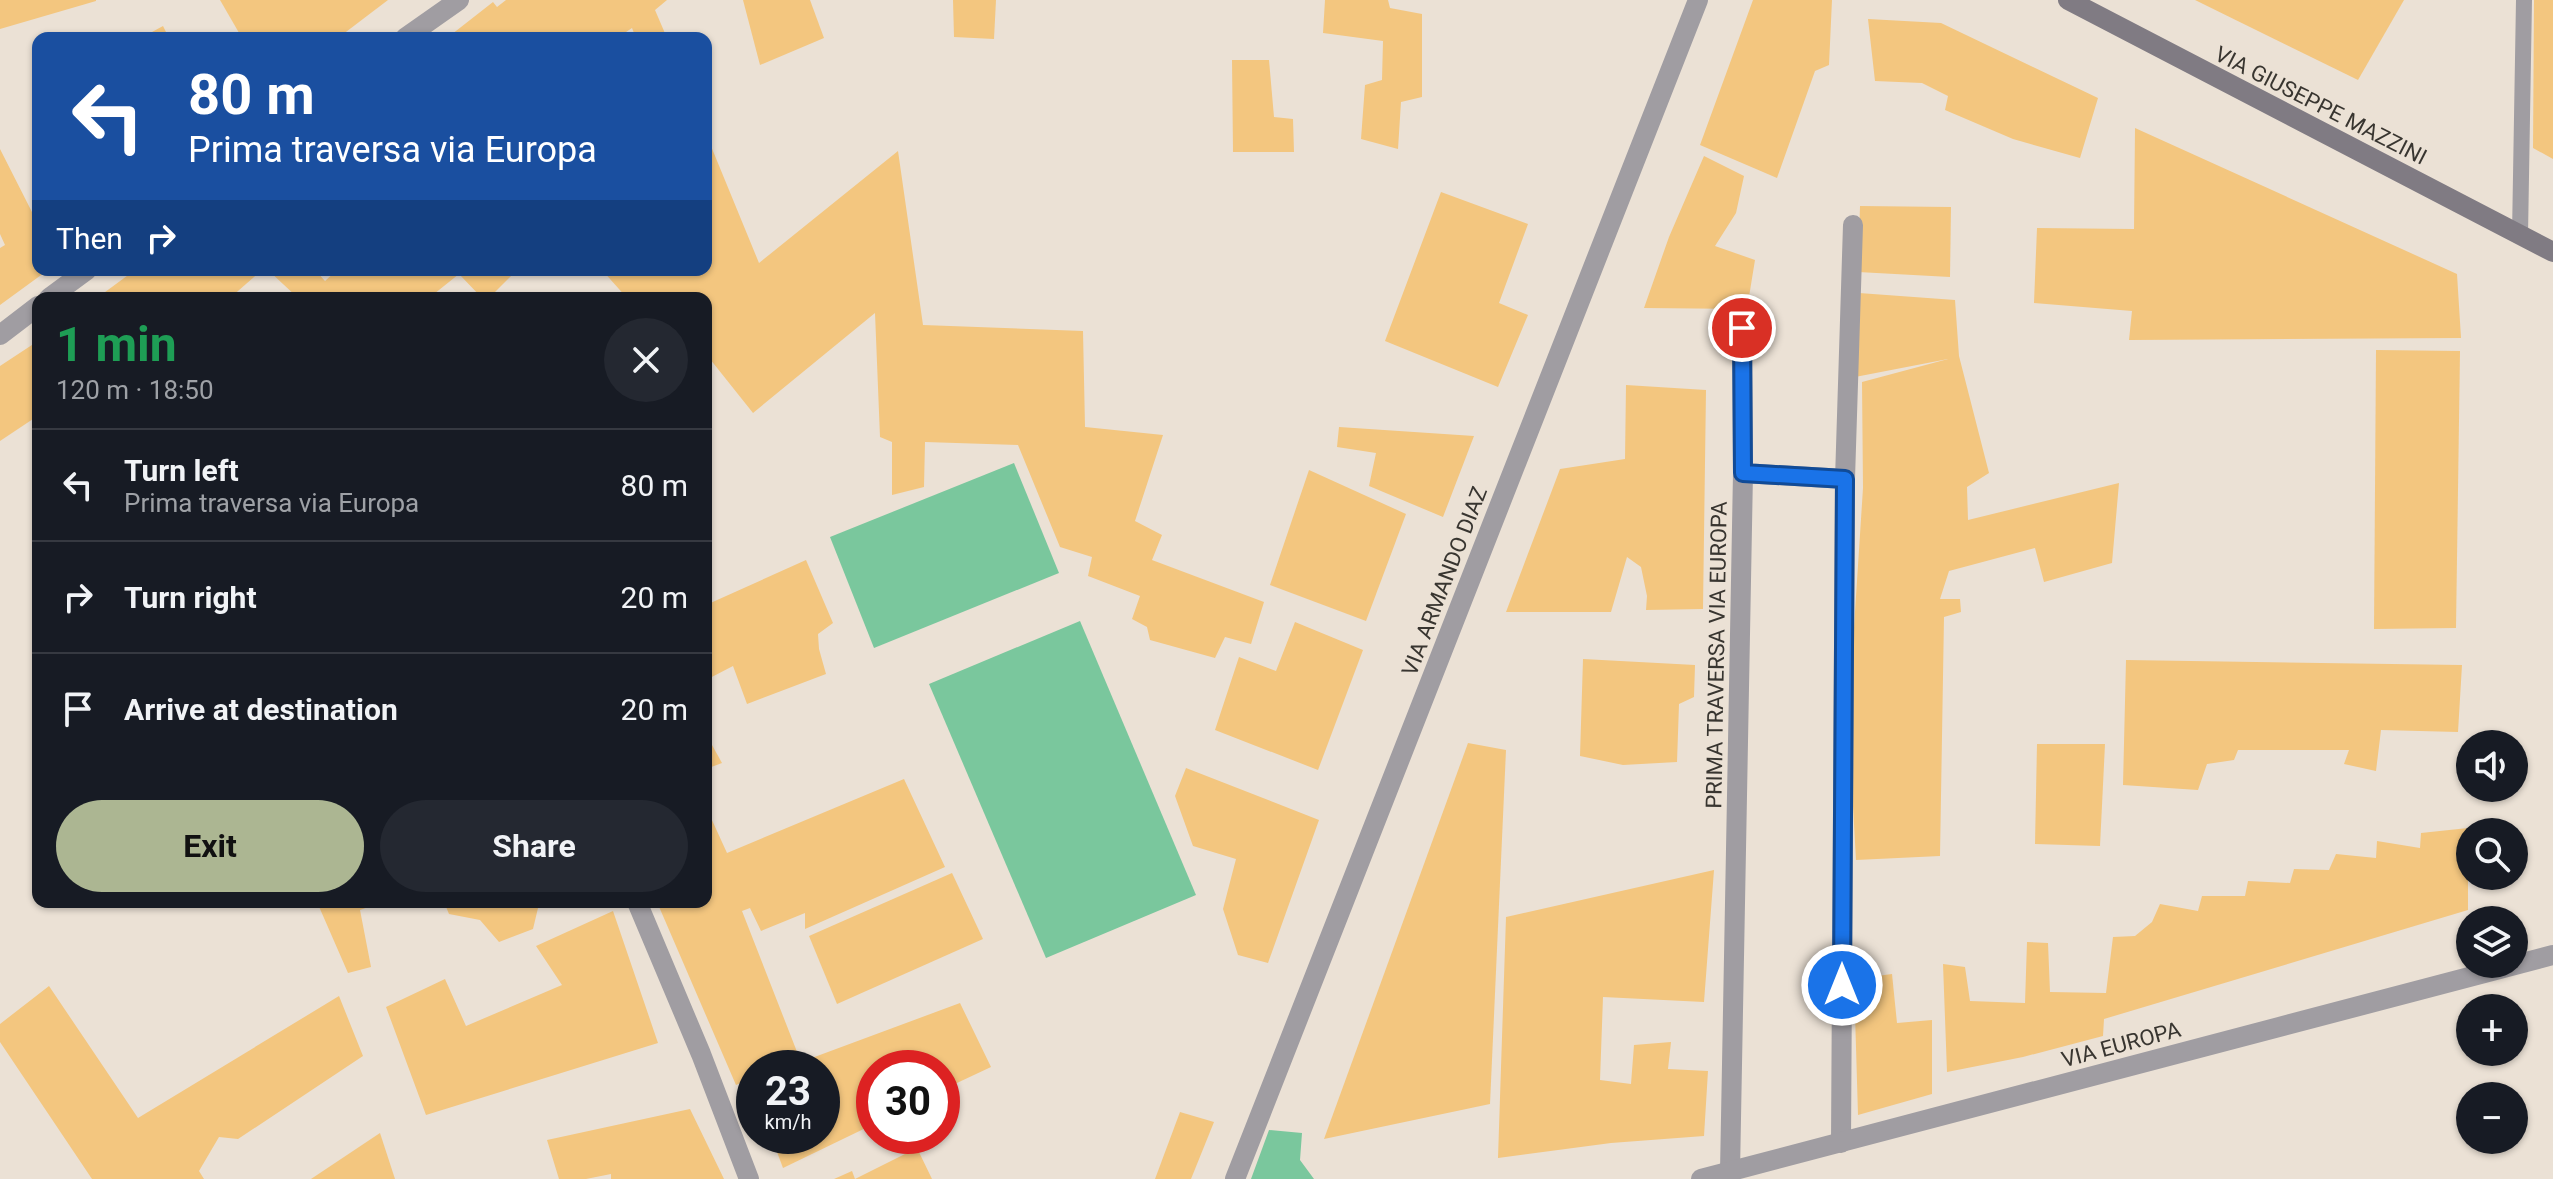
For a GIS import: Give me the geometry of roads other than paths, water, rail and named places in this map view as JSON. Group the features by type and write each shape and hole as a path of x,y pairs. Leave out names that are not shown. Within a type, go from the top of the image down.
{"street":[{"path":"414,32 459,0"},
{"name":"VIA ARMANDO DIAZ","path":"1235,1179 1698,0"},
{"name":"VIA GIUSEPPE MAZZINI","path":"2068,0 2553,252"},
{"path":"1841,1143 1845,479 1853,225"},
{"path":"57,292 79,276"},
{"path":"0,335 32,311"},
{"path":"1742,328 1743,473"},
{"name":"PRIMA TRAVERSA VIA EUROPA","path":"1730,1172 1743,473 1845,479"},
{"path":"640,908 749,1179"},
{"name":"VIA EUROPA","path":"1701,1179 2553,955"}],"lane":[{"path":"2520,235 2524,0"}]}
